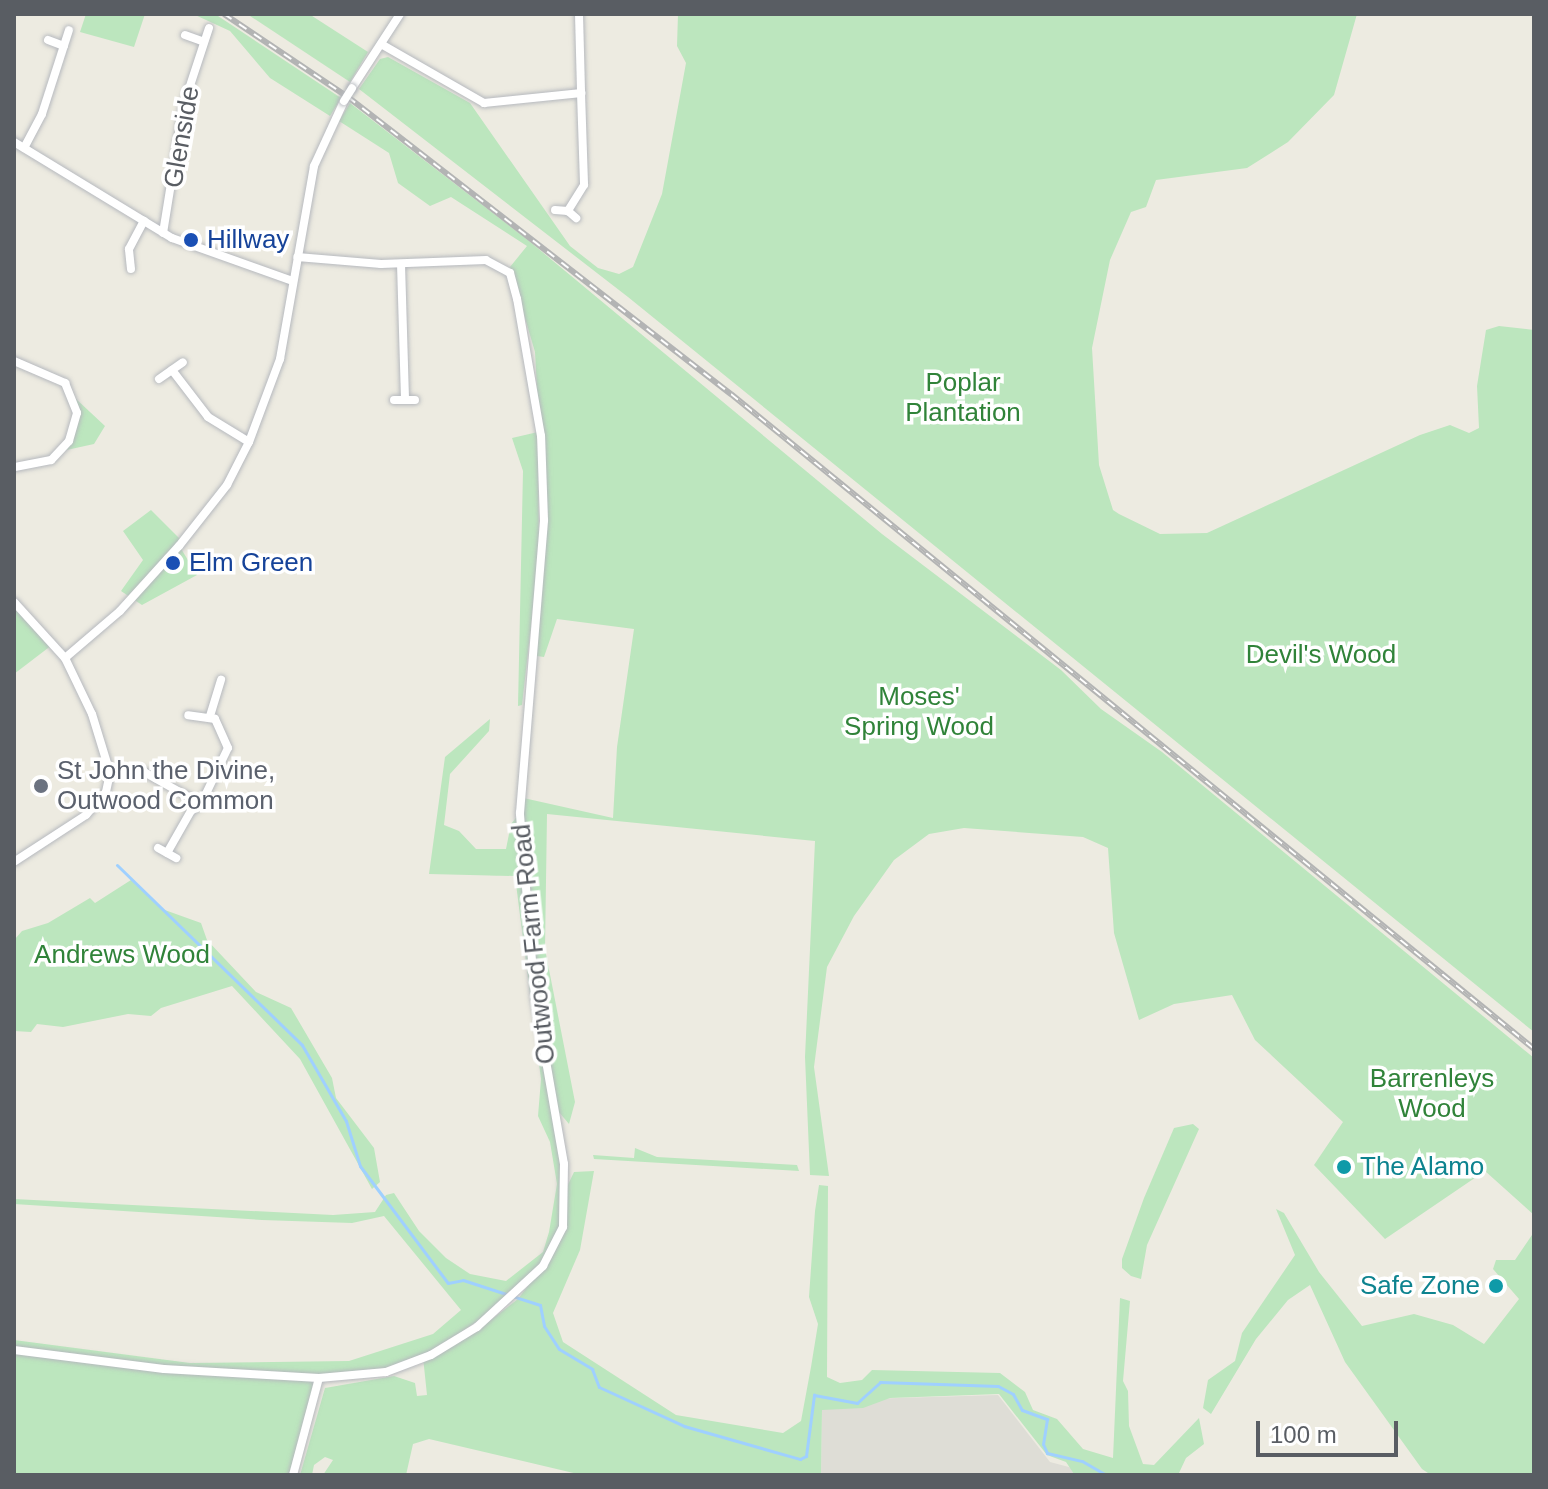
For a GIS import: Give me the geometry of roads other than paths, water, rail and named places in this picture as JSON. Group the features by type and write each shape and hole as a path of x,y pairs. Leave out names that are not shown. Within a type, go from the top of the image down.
{"street":[{"path":"65,658 120,611 179,546 227,485 249,442 280,359 314,166 344,101 400,14"},
{"path":"568,211 584,185 579,14"},
{"name":"Glenside","path":"163,233 184,104 209,28"},
{"path":"24,148 42,114 69,30"},
{"path":"185,35 204,42"},
{"path":"48,40 64,46"},
{"path":"381,44 484,103 581,93"},
{"path":"14,142 163,233 293,286"},
{"path":"555,210 568,211 576,218"},
{"path":"131,269 129,249 144,221"},
{"name":"Outwood Farm Road","path":"14,1350 164,1369 319,1378 386,1372 431,1355 508,1301 543,1266 563,1227 566,1192 535,997 519,797 544,520 541,436 530,357 510,273 486,260 401,264 297,257"},
{"path":"401,264 405,400"},
{"path":"14,361 65,383 77,413 69,441 51,460 14,467"},
{"path":"159,379 183,362"},
{"path":"172,370 208,417 249,442"},
{"path":"394,400 415,400"},
{"path":"14,602 65,658 92,714 110,773 106,792 86,815 14,862"},
{"path":"210,716 221,680"},
{"path":"167,853 191,811 201,804 228,748 221,725 210,716 188,715"},
{"path":"110,773 144,772 201,804"},
{"path":"293,1475 319,1378"}],"waterway":[{"path":"117,865 302,1045 346,1121 360,1166 448,1283 463,1280 540,1305 544,1326 559,1349 592,1369 599,1387 684,1426 800,1459 806,1456 814,1395 857,1403 880,1382 998,1386 1013,1394 1022,1410 1047,1419 1043,1444 1047,1453 1082,1461 1106,1475"},
{"path":"1144,1475 1150,1475"}],"railway":[{"path":"224,14 348,97 731,394 1534,1049"}],"place":[{"name":"Hillway","path":"191,240"},
{"name":"Elm Green","path":"173,563"},
{"name":"St John the Divine, Outwood Common","path":"41,786"},
{"name":"The Alamo","path":"1344,1167"},
{"name":"Safe Zone","path":"1496,1286"}],"park label":[{"name":"Poplar Plantation","path":"963,398"},
{"name":"Devil's Wood","path":"1321,655"},
{"name":"Moses' Spring Wood","path":"919,712"},
{"name":"Andrews Wood","path":"122,955"},
{"name":"Barrenleys Wood","path":"1432,1094"}]}
